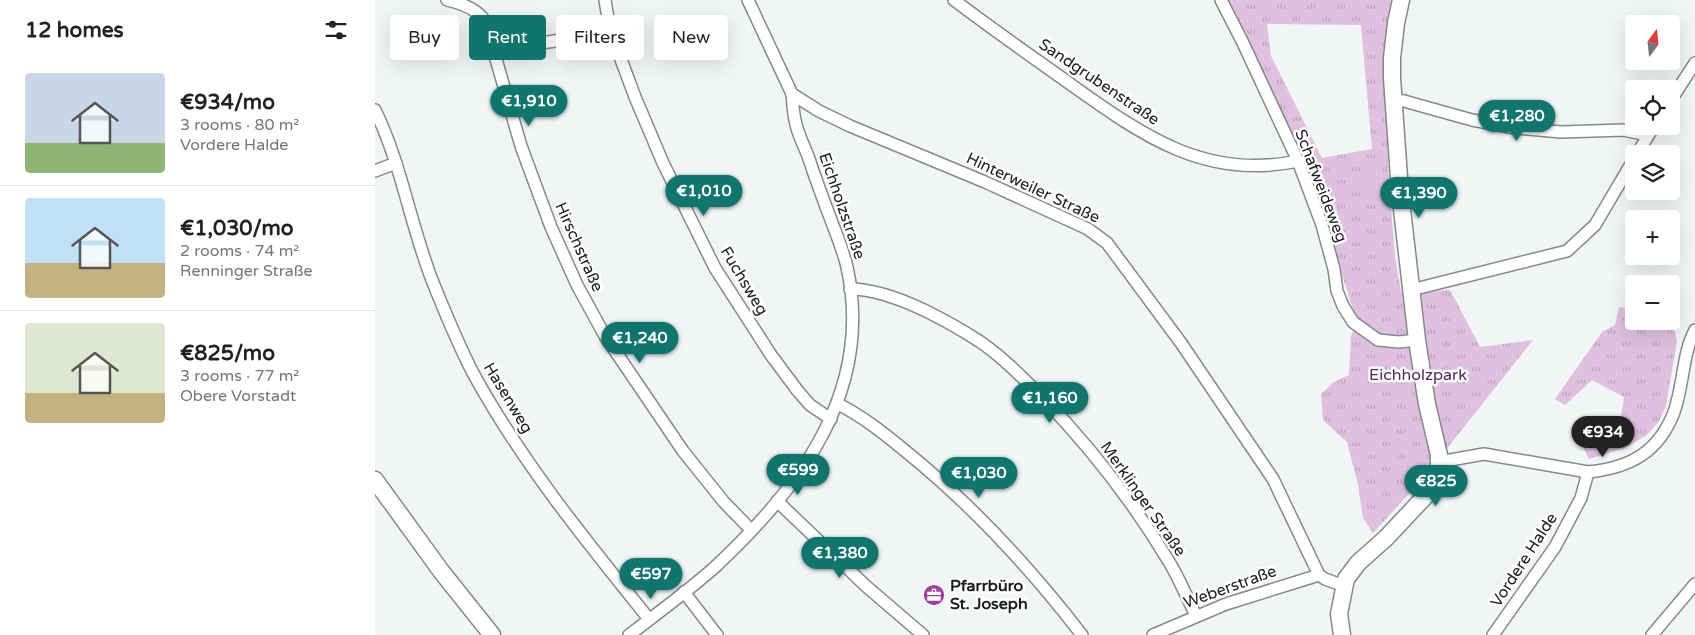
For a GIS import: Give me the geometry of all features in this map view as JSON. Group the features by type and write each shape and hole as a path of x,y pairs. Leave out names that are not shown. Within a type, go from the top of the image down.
{"main road":[{"path":"1342,635 1339,614 1346,580 1358,563 1386,538 1432,489 1437,479 1439,462 1417,340 1400,192 1393,100 1392,58 1401,0"},
{"path":"375,480 441,571 492,635"}],"street":[{"name":"Hirschstraße","path":"447,0 469,7 481,15"},
{"name":"Fuchsweg","path":"605,0 608,15"},
{"path":"748,0 792,94"},
{"name":"Sandgrubenstraße","path":"954,0 1117,117 1159,142 1194,157 1235,164 1281,165 1298,161"},
{"name":"Schafweideweg","path":"1221,0 1298,161 1322,225 1334,269 1337,291 1343,306 1353,322 1378,340 1399,342 1417,340"},
{"name":"Hirschstraße","path":"497,60 521,146 551,227 577,285 595,319 683,452 723,501 751,530"},
{"name":"Fuchsweg","path":"621,60 663,163 715,268 771,355 797,390 810,405 831,419"},
{"path":"1680,86 1695,63"},
{"name":"Eichholzstraße","path":"629,635 715,567 751,530 777,501 808,461 838,404 848,368 852,344 853,323 847,267 840,243 795,122 792,94"},
{"name":"Hinterweiler Straße","path":"792,94 819,111 850,126 985,182 1088,229 1107,243 1181,343 1273,479 1319,575"},
{"path":"1393,100 1404,101 1472,120 1515,128 1561,132 1625,130"},
{"name":"Hasenweg","path":"375,110 396,163 414,226 435,287 473,372 522,452 596,552 649,619"},
{"path":"375,171 396,163"},
{"path":"1411,290 1567,251 1595,225 1625,175"},
{"name":"Merklinger Straße","path":"850,289 862,289 879,293 913,305 947,322 980,342 1015,370 1059,414 1125,496 1171,565 1196,616"},
{"path":"1439,462 1484,454 1589,472 1606,470 1629,463 1659,440 1668,426 1675,410 1689,342 1695,330"},
{"path":"838,404 868,421 939,478 1006,543 1083,635"},
{"name":"Vordere Halde","path":"1493,635 1555,547 1581,498 1589,472"},
{"path":"777,501 867,587 923,635"},
{"path":"1319,575 1344,586"},
{"name":"Weberstraße","path":"1153,635 1226,604 1319,575"},
{"path":"1652,635 1695,584"},
{"path":"684,592 717,635"}],"green space":[{"name":"Eichholzpark","path":"1228,0 1391,0 1384,59 1389,182 1395,256 1401,292 1450,290 1480,347 1533,340 1426,475 1373,533 1363,518 1358,485 1347,442 1323,420 1321,394 1334,382 1349,375 1351,336 1358,317 1355,315 1325,216 1305,163","holes":["1267,24 1361,25 1372,149 1322,158 1271,56"]},
{"path":"1377,164 1380,193 1367,194 1364,165"},
{"path":"1619,307 1625,308 1625,330 1674,330 1677,341 1666,406 1659,421 1647,435 1625,448 1589,459 1579,439 1618,435 1624,397 1592,380 1565,405 1555,399 1602,332 1615,325"}],"place":[{"name":"Pfarrbüro St. Joseph","path":"934,595"}]}
